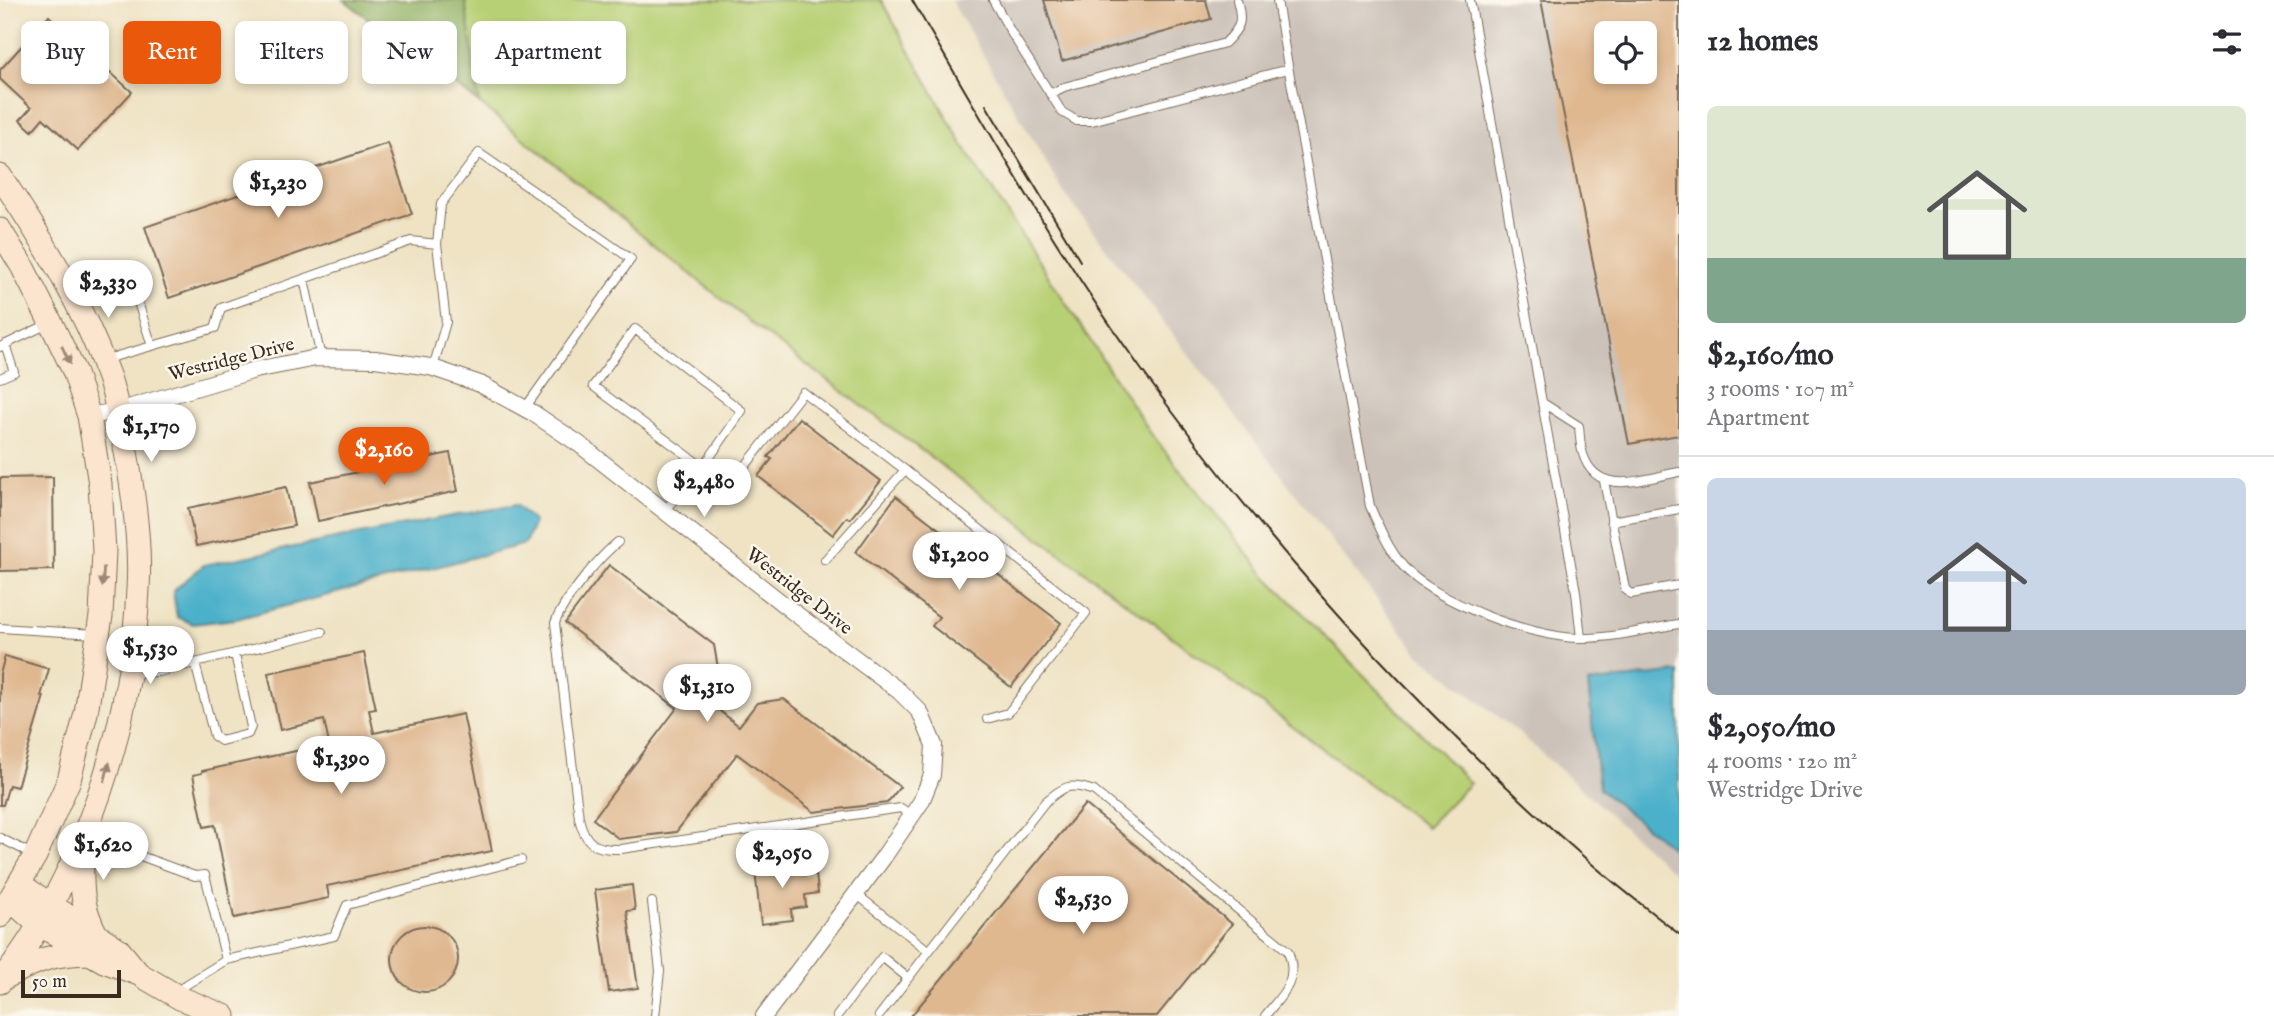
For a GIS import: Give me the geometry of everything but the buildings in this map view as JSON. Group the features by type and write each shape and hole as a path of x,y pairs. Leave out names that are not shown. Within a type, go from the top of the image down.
{"main road":[{"path":"0,176 48,249 74,298 102,361 118,411 131,480 139,588 121,720 102,791 44,915 1,981"},
{"path":"0,230 22,266 74,371 89,416 100,484 104,551 98,634 86,713 69,780 35,856 10,900 44,915 93,944"},
{"path":"83,835 81,895 93,944 104,961 139,974 180,998 224,1016"},
{"path":"1,981 35,961 93,944"}],"street":[{"name":"Westridge Drive","path":"89,416 118,411 255,369 321,358 375,359 433,368 480,384 525,408 579,444 899,691 920,712 934,745 932,775 921,802 764,1016"}],"lane":[{"path":"993,0 1062,112 1076,121 1092,121 1288,69"},
{"path":"1051,94 1064,87 1225,43 1237,31 1241,17 1237,0"},
{"path":"1277,0 1370,506 1387,545 1405,569 1456,604 1529,630 1553,636 1581,638 1679,624"},
{"path":"1470,0 1576,592 1581,638"},
{"path":"433,368 446,322 437,244 441,204 479,153 631,259 525,408"},
{"path":"102,361 215,328 221,308 411,241 437,244"},
{"path":"129,274 152,346"},
{"path":"304,279 321,358"},
{"path":"0,378 14,372 2,346 51,323"},
{"path":"664,511 703,467 742,411 635,329 593,386 703,467"},
{"path":"729,487 803,392 1086,613 1008,713 987,719"},
{"path":"1543,403 1579,426 1583,454 1591,470 1604,481 1620,483 1679,472"},
{"path":"825,560 905,470"},
{"path":"1604,481 1625,589 1631,594 1679,585"},
{"path":"1611,521 1679,509"},
{"path":"618,542 598,562 558,614 555,622 579,818 588,841 608,849 621,849 901,808 912,816"},
{"path":"0,628 98,634"},
{"path":"129,673 158,673 322,632"},
{"path":"195,663 214,736 220,741 248,734 251,727 235,654"},
{"path":"879,1016 1045,802 1061,790 1077,785 1094,791 1288,951 1293,966 1290,984 1265,1016"},
{"path":"83,835 195,876 205,875 226,960"},
{"path":"0,838 35,856"},
{"path":"180,998 184,986 226,960 334,936 347,905 521,860"},
{"path":"856,894 929,951"},
{"path":"652,902 660,971 655,1016"},
{"path":"837,1016 882,957 908,978"}],"shaded area":[{"path":"951,0 1679,0 1679,877 1525,738 1419,654 1064,193"}],"green space":[{"path":"344,0 465,0 471,44 471,84 476,84 479,103 454,84 457,84 457,21 372,21"},
{"path":"465,0 881,0 961,142 1151,434 1264,574 1470,783 1427,827 756,327 479,103 476,84 626,84 626,21 471,21 471,44"}],"water":[{"path":"516,505 534,522 525,544 236,619 193,624 177,617 173,591 204,565"},
{"path":"1679,672 1679,854 1599,789 1588,683"}],"tram line":[{"path":"912,0 1022,187 1080,279 1141,369 1243,503 1352,630 1469,751 1593,865 1679,934"},
{"path":"986,105 1080,261"}]}
